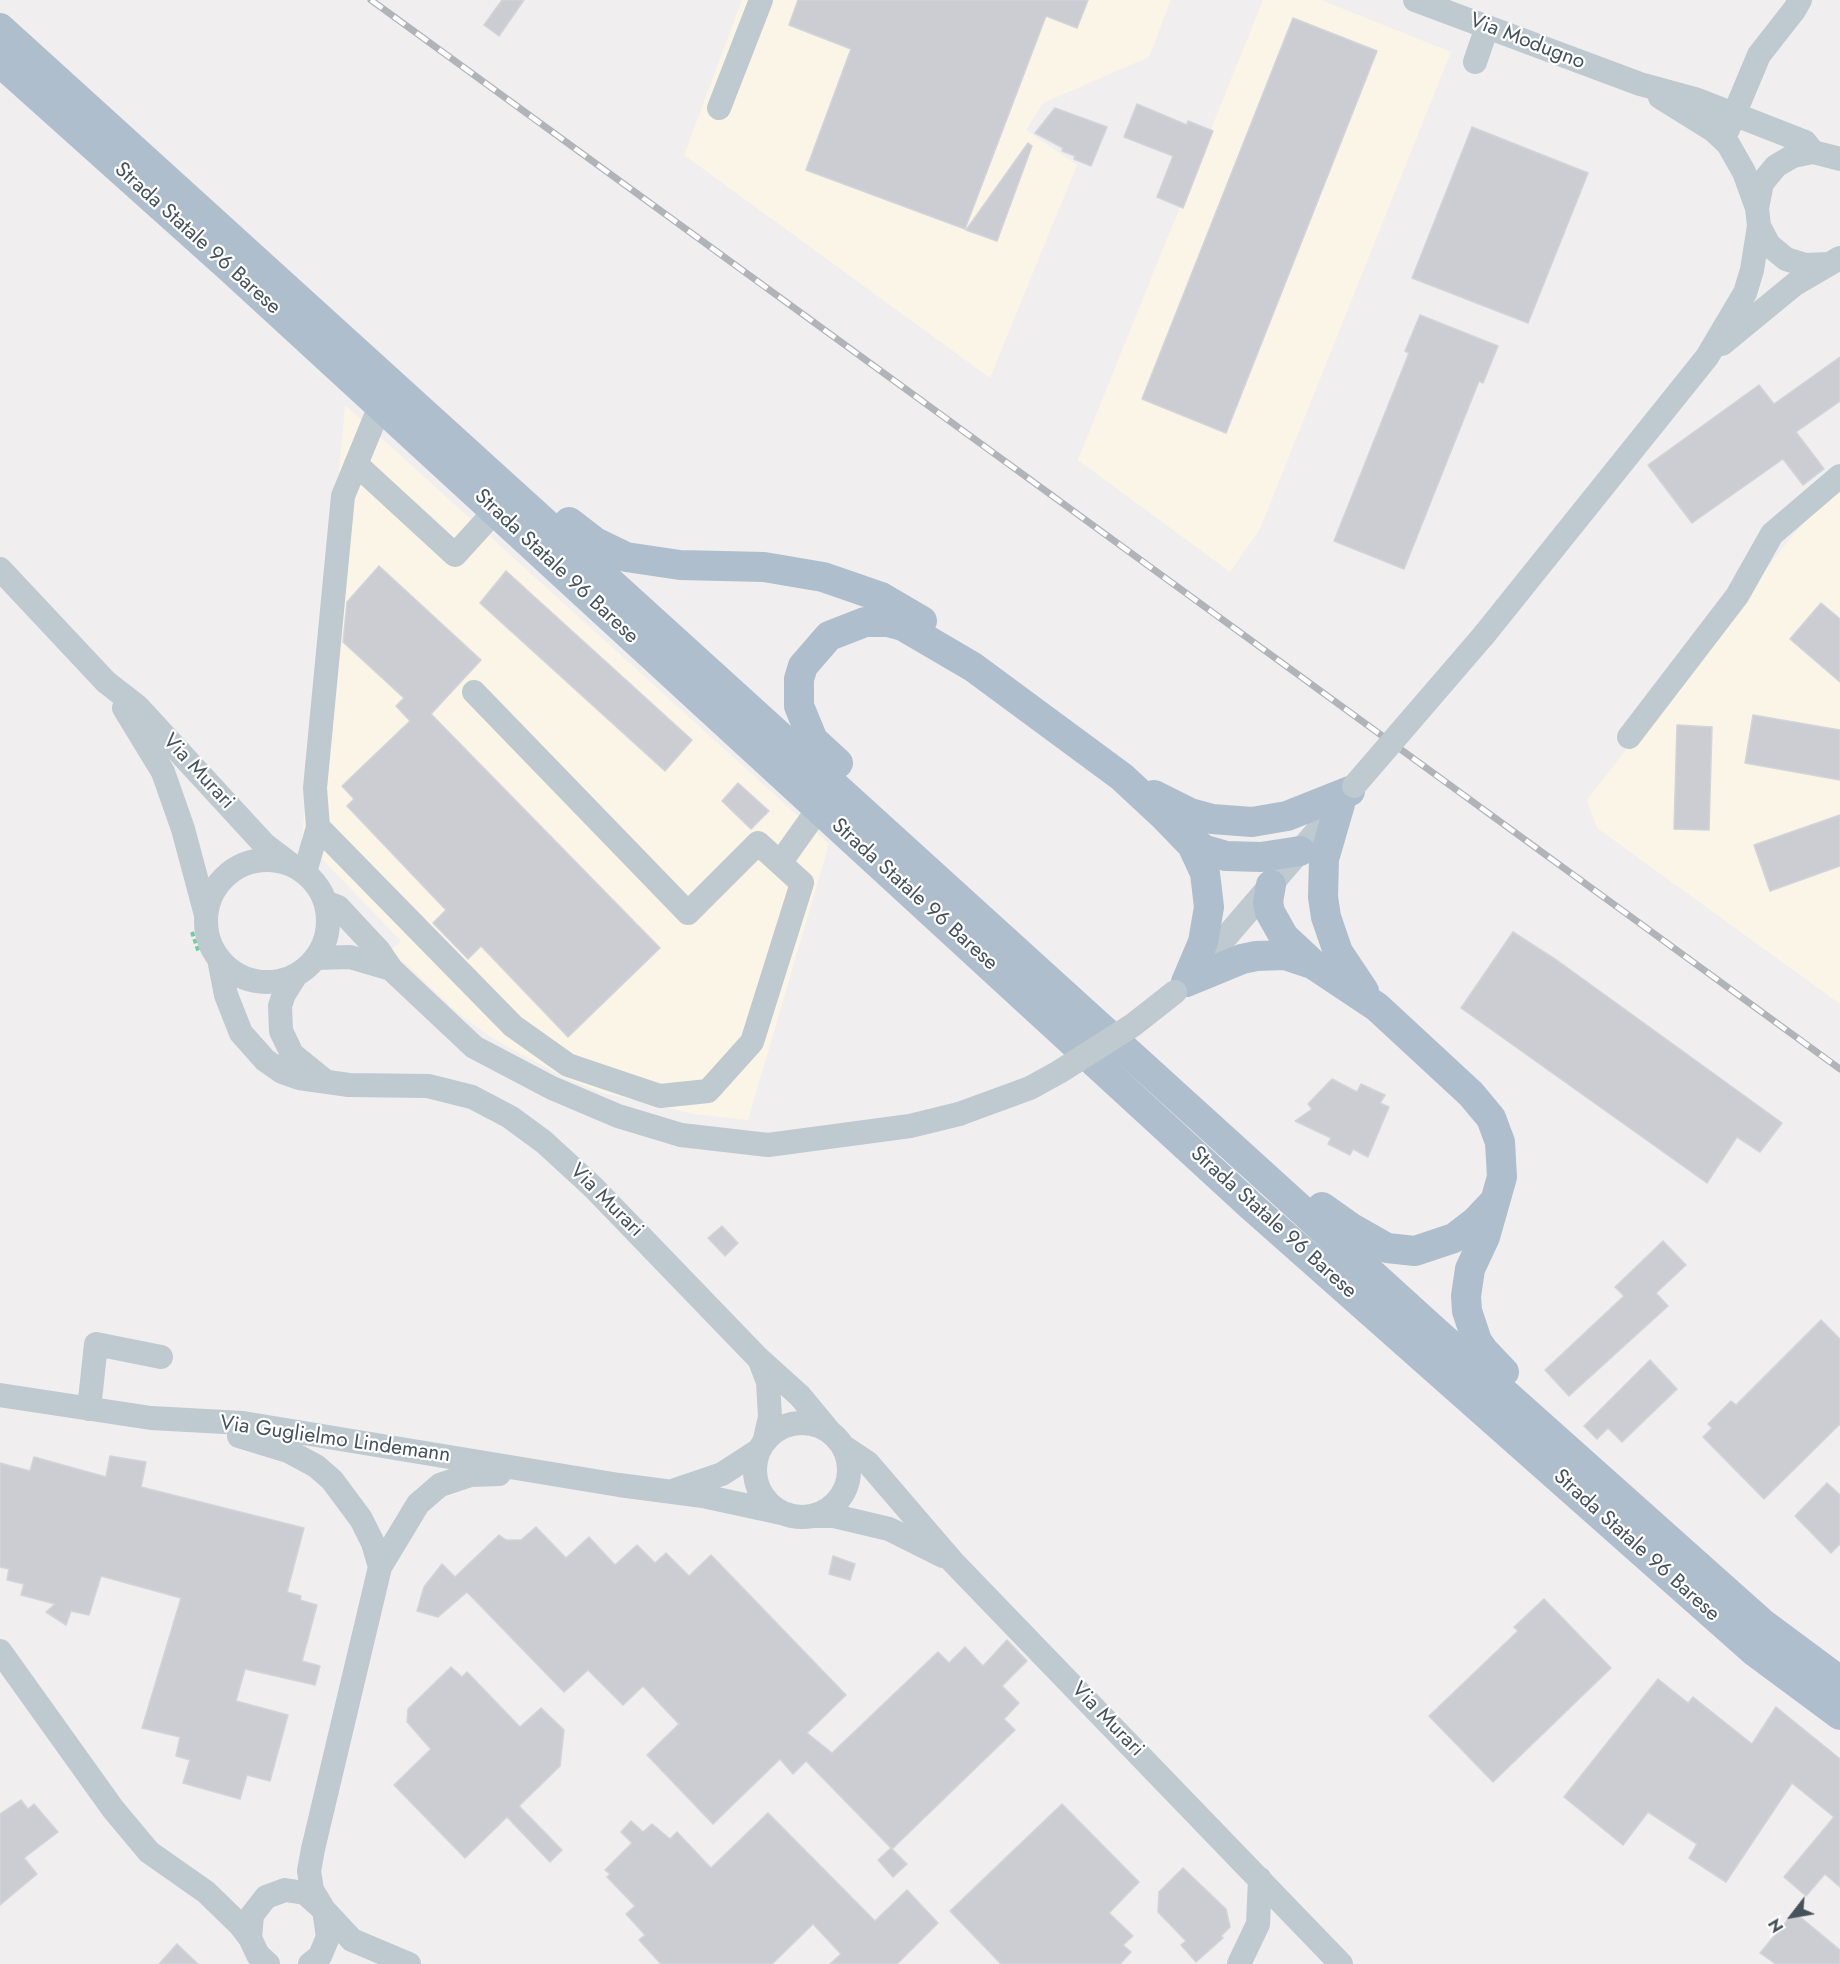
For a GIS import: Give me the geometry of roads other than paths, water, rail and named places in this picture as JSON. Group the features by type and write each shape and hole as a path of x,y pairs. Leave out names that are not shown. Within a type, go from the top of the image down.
{"main road":[{"name":"Strada Statale 96 Barese","path":"0,28 1137,1061 1761,1623 1840,1681"},
{"name":"Strada Statale 96 Barese","path":"0,62 495,511 1268,1221 1755,1652 1840,1715"},
{"path":"425,414 471,434 580,531 610,550 657,563 791,571 859,589 881,597 915,616 973,668"},
{"path":"978,915 913,832 813,740 801,717 798,691 803,666 819,645 841,629 874,621 903,626 973,668 1122,777 1183,834 1205,850 1226,856 1261,857 1300,851"},
{"path":"1122,777 1190,813 1232,822 1269,820 1287,816 1348,793"},
{"path":"1348,793 1324,860 1322,880 1326,917 1338,952 1377,1007"},
{"path":"1181,987 1203,942 1209,907 1205,873 1183,834"},
{"path":"1271,885 1268,902 1276,924 1284,937 1314,965 1377,1007 1471,1094 1491,1118 1500,1142 1504,1166 1496,1199 1467,1283 1467,1311 1478,1341 1493,1363 1575,1438 1668,1539"},
{"path":"1181,987 1242,959 1256,956 1285,955 1314,965"},
{"path":"1137,1061 1243,1134 1325,1209 1387,1248 1415,1251 1442,1244 1465,1231 1496,1199"}],"street":[{"path":"719,108 761,0"},
{"name":"Via Modugno","path":"1415,0 1640,84 1695,99 1805,142 1813,152"},
{"path":"1728,144 1728,125 1759,55 1800,0"},
{"path":"1475,62 1487,27"},
{"name":"Via Modugno","path":"1640,84 1713,130 1728,144 1744,172 1758,217"},
{"path":"326,902 338,907 379,951 391,969 474,1047 552,1088 618,1116 681,1136 768,1145 910,1126 959,1114 1030,1088 1124,1031 1181,987 1271,885 1484,635 1707,357 1745,293 1752,270 1762,183 1776,166 1793,156 1813,152 1840,159"},
{"path":"1758,217 1769,245 1786,259 1805,265 1834,261"},
{"path":"1707,357 1771,302 1834,261"},
{"path":"297,868 318,827 315,788 343,496 380,406"},
{"path":"356,464 455,555 495,511"},
{"path":"1629,737 1737,596 1772,534 1840,476"},
{"name":"Via Murari","path":"0,569 106,682 133,721 163,772 183,829 197,918"},
{"name":"Via Murari","path":"106,682 137,706 264,844 297,868"},
{"path":"318,827 513,1026 568,1065 660,1096 708,1091 752,1042 802,883 758,843 688,913 474,692"},
{"path":"780,863 819,808"},
{"path":"270,860 297,868 317,886 326,902 328,922 325,941 316,958 296,975 276,982 255,981 210,959 209,938 197,918 220,881 234,868 251,861 270,860"},
{"path":"316,958 350,957 391,969"},
{"name":"Via Murari","path":"210,959 232,1013 251,1047 282,1072 299,1078 349,1085 428,1086 472,1097 510,1117 527,1129 593,1187 759,1359 800,1396 837,1439"},
{"name":"Via Murari","path":"296,975 284,994 280,1006 281,1031 291,1054 324,1080"},
{"path":"89,1409 96,1344 161,1357"},
{"path":"759,1359 768,1382 770,1417 755,1461 756,1479 760,1491 769,1504 786,1514"},
{"name":"Via Guglielmo Lindemann","path":"0,1395 151,1418 243,1423 670,1492"},
{"path":"151,1418 262,1441 288,1450 316,1466 347,1497 361,1519 373,1543 380,1567"},
{"name":"Via Murari","path":"670,1492 723,1474 762,1444 778,1428 794,1423 809,1422 837,1439 868,1463 953,1562 1341,1964"},
{"path":"813,1516 829,1509 846,1487 849,1473 837,1439"},
{"path":"310,1964 320,1956 328,1937 324,1910 312,1890 309,1871 380,1567 418,1504 440,1485 470,1475 539,1472"},
{"name":"Via Murari","path":"670,1492 703,1496 786,1514 834,1516 889,1529 953,1562"},
{"path":"0,1651 113,1809 149,1852 206,1892 240,1924 259,1955"},
{"path":"1239,1964 1257,1924 1260,1879"},
{"path":"259,1955 252,1916 266,1897 285,1890 305,1893 352,1940 409,1964"}],"railway":[{"path":"371,0 1840,1069"}]}
